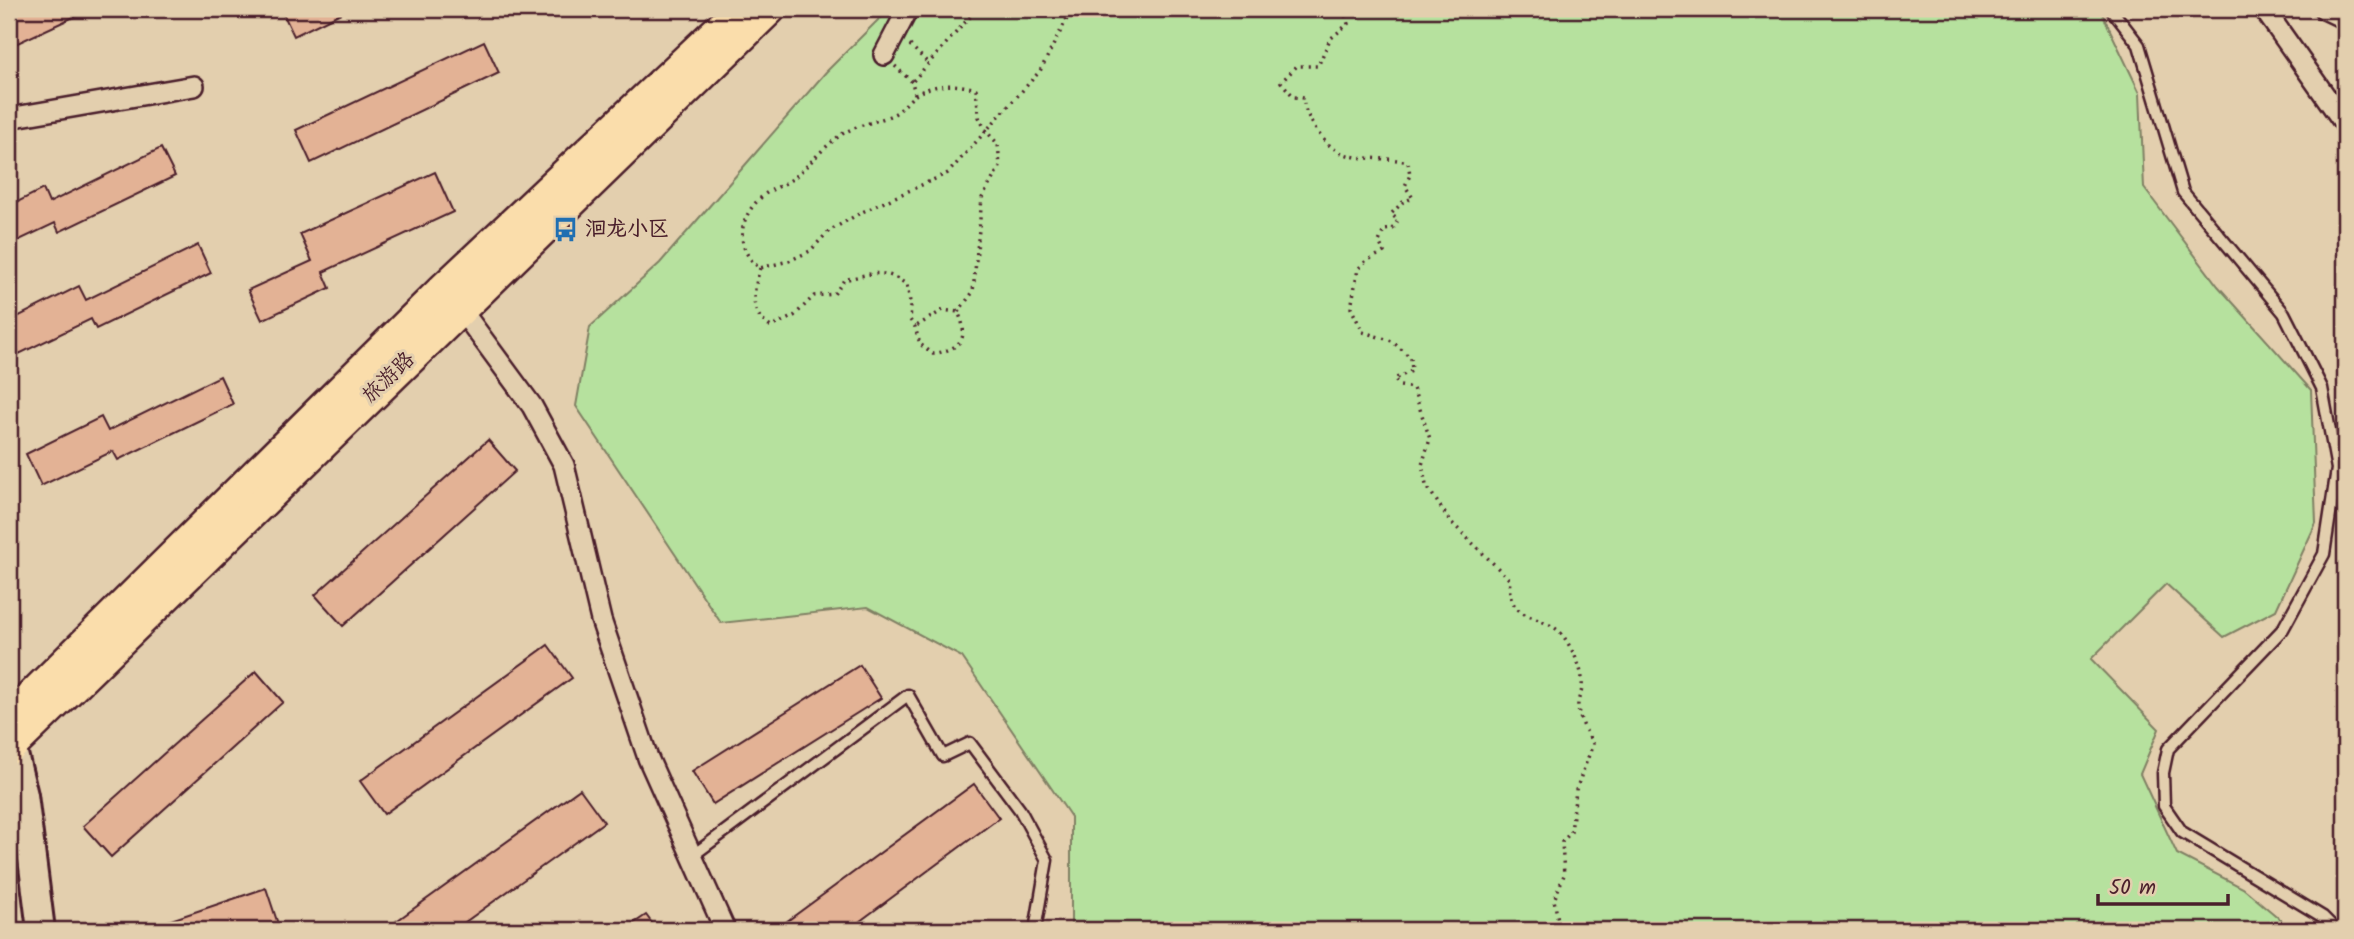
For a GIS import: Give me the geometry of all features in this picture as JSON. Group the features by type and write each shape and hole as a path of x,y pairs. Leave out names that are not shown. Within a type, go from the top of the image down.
{"main road":[{"name":"旅游路","path":"10,728 452,298 741,9"},
{"name":"旅游路","path":"452,298 770,9"},
{"path":"10,728 24,795 41,930"}],"street":[{"path":"884,55 908,9"},
{"path":"2264,9 2345,124"},
{"path":"2324,9 2345,19"},
{"path":"9,118 194,86"},
{"path":"452,298 532,406 564,465 601,620 648,758 725,930"}],"lane":[{"path":"2111,9 2139,45 2183,192 2284,313 2322,388 2337,469 2325,554 2283,629 2168,749 2163,774 2164,806 2182,832 2323,917 2336,930"},
{"path":"692,856 908,695 943,756 970,743 1020,810 1047,860 1035,930"}],"path":[{"path":"915,94 912,82 977,9"},
{"path":"760,268 789,261 810,251 829,231 860,213 948,173 1040,71 1073,9"},
{"path":"1343,9 1348,24 1330,39 1318,66 1297,66 1281,82 1294,97 1304,98 1303,108 1320,136 1337,152 1367,160 1392,159 1408,162 1409,175 1405,186 1413,198 1403,202 1391,214 1398,220 1393,229 1384,230 1380,242 1384,252 1366,261 1358,270 1351,308 1363,332 1392,341 1411,358 1412,371 1394,379 1400,386 1413,388 1430,439 1422,464 1426,485 1450,521 1510,580 1509,594 1522,615 1558,629 1575,654 1583,687 1578,704 1593,744 1576,790 1571,832 1562,842 1564,875 1554,900 1560,930"},
{"path":"896,31 929,63"},
{"path":"760,268 751,261 743,246 741,229 749,210 766,194 794,177 820,151 845,132 896,113 915,94 939,86 961,84 976,89 979,117 986,131 998,144 1000,166 982,198 973,292 958,312"},
{"path":"760,268 752,296 761,321 771,327 794,316 814,296 834,294 844,280 877,273 894,275 907,285 910,320 920,344 933,354 950,351 962,338 965,326 958,312"},
{"path":"915,327 943,310 958,312"}],"green space":[{"path":"889,9 2100,9 2140,93 2144,188 2218,286 2311,390 2316,523 2276,610 2224,637 2166,584 2091,659 2159,729 2140,774 2177,854 2243,888 2293,930 1071,930 1071,817 962,657 868,607 721,623 576,406 590,327 660,263 826,72"}],"building":[{"path":"16,9 91,9 9,47 9,12"},
{"path":"281,9 349,9 294,36"},
{"path":"484,41 499,73 311,163 296,130"},
{"path":"161,148 175,176 59,232 55,223 9,245 9,206 43,189 49,203"},
{"path":"435,172 453,212 323,272 330,288 262,320 248,290 312,261 300,234"},
{"path":"198,245 211,273 96,329 91,319 19,354 9,333 9,321 79,286 86,300"},
{"path":"220,376 233,404 118,460 113,451 41,486 26,454 101,417 108,431"},
{"path":"488,440 515,471 343,626 315,595"},
{"path":"548,645 572,678 384,814 360,781"},
{"path":"860,665 881,698 713,804 692,771"},
{"path":"256,671 283,702 111,857 83,826"},
{"path":"974,784 999,818 848,930 775,930"},
{"path":"580,789 604,822 454,930 384,930"},
{"path":"266,888 278,924 260,930 147,928"},
{"path":"646,915 657,930 624,930"}],"place":[{"name":"洄龙小区","path":"565,229"}]}
